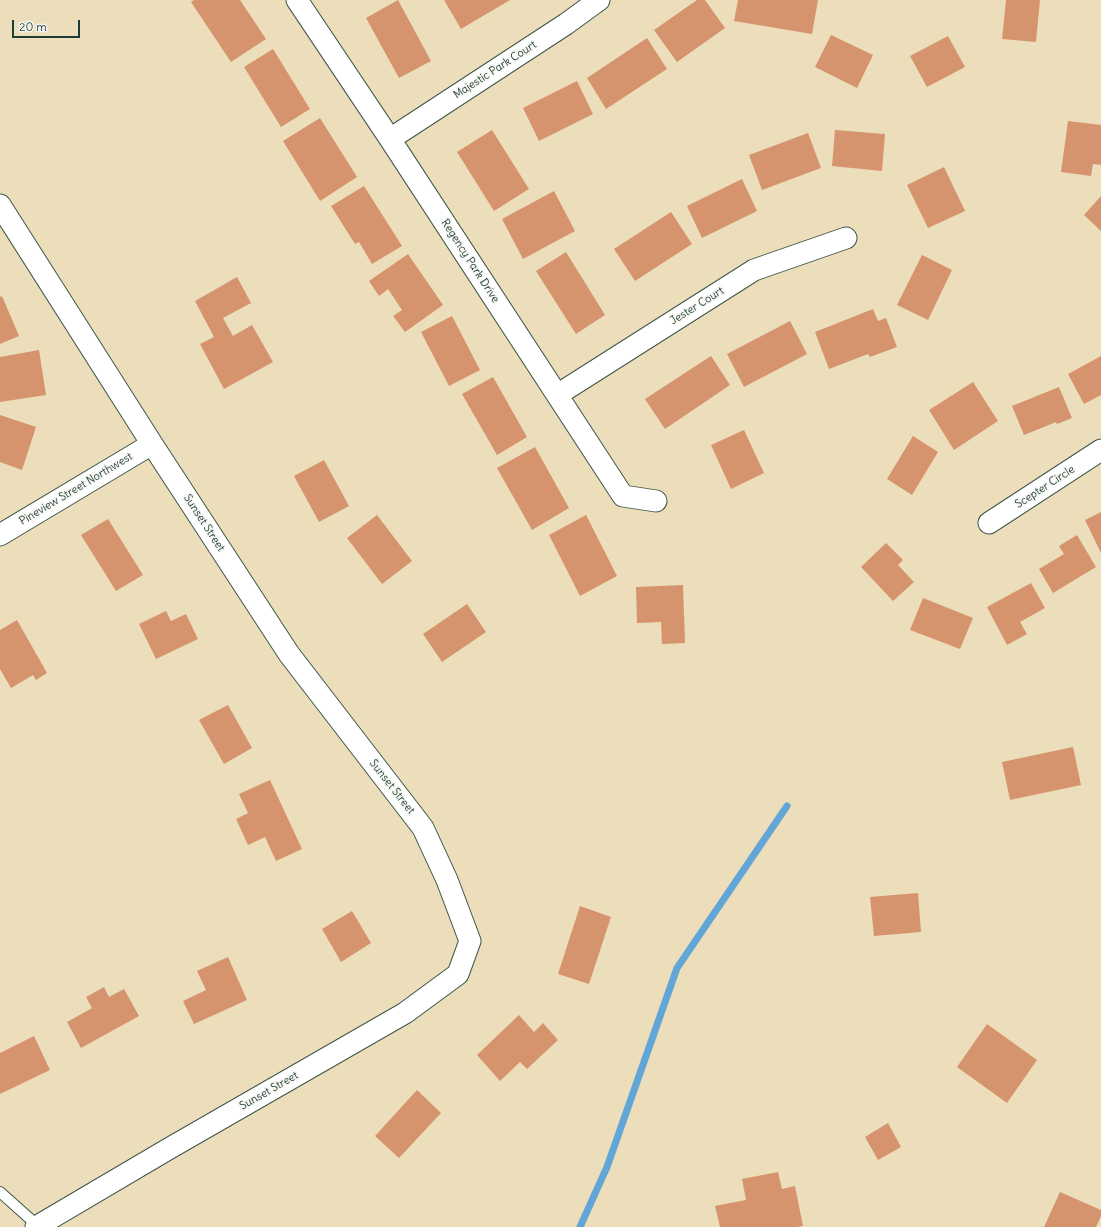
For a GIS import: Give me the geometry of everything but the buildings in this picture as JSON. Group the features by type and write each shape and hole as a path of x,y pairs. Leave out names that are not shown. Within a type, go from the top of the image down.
{"street":[{"name":"Regency Park Drive","path":"297,0 390,139 623,496 656,501"},
{"name":"Majestic Park Court","path":"390,139 566,24 599,0"},
{"name":"Sunset Street","path":"0,204 152,444 289,654 423,828 447,880 470,941 458,974 405,1013 37,1226"},
{"name":"Jester Court","path":"557,395 754,270 846,238"},
{"name":"Pineview Street Northwest","path":"0,535 152,444"},
{"name":"Scepter Circle","path":"989,523 1101,450"}],"lane":[{"path":"0,1192 37,1226"}],"waterway":[{"path":"580,1227 607,1167 677,968 787,806"}]}
